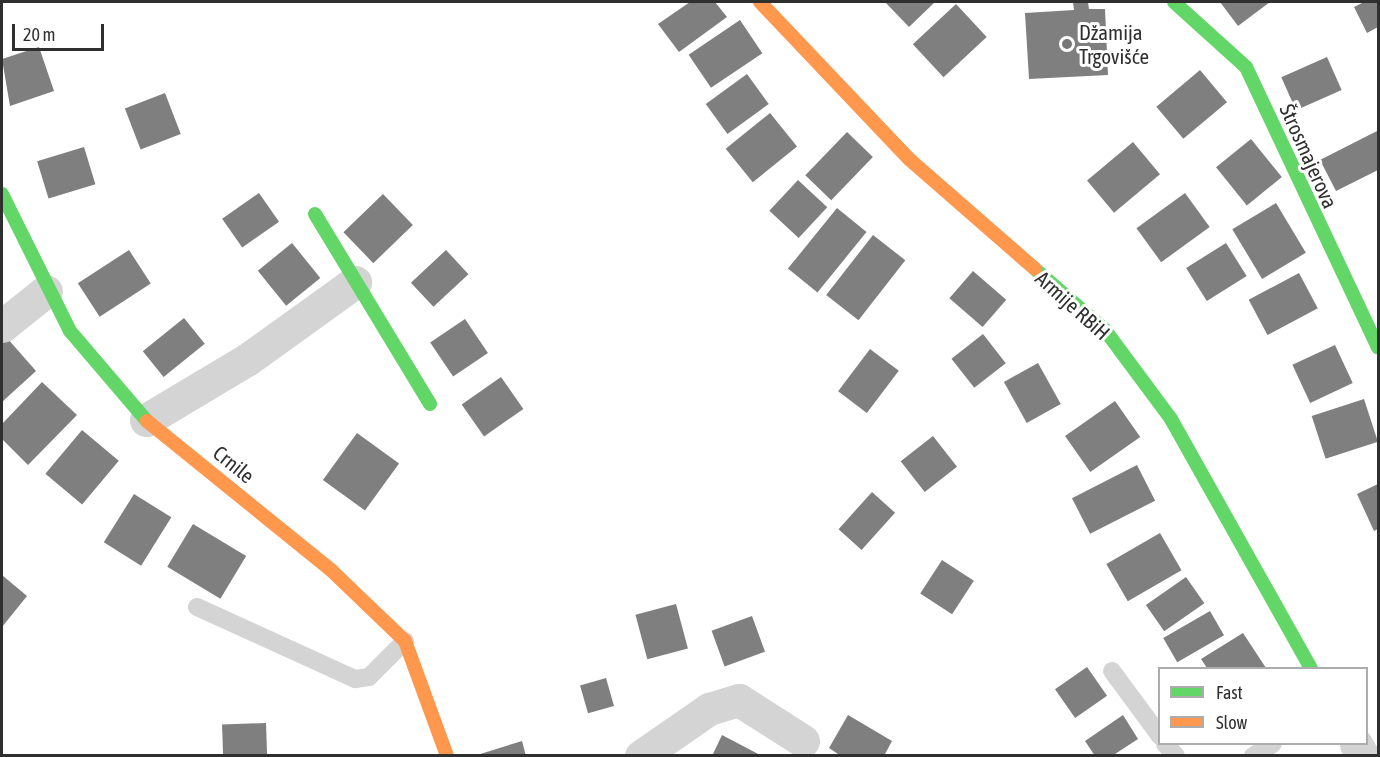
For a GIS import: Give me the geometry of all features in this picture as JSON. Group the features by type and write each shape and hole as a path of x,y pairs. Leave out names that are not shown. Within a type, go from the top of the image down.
{"street":[{"name":"Armije RBiH","path":"760,2 909,159 1105,330 1171,419 1310,667"},
{"name":"Štrosmajerova","path":"1174,2 1246,68 1378,348"},
{"name":"Crnile","path":"2,194 46,291 70,331 146,420 332,571 405,641 447,756"},
{"path":"315,214 430,404"},
{"path":"146,420 248,359 355,282"},
{"path":"2,326 46,291"},
{"path":"641,756 709,709 739,700 803,741"}],"lane":[{"path":"197,607 355,680 369,677 405,641"},
{"path":"1112,671 1158,733"},
{"path":"1253,756 1271,745"}],"building":[{"path":"690,2 715,2 727,17 679,52 658,24"},
{"path":"885,2 935,2 909,27"},
{"name":"Džamija Trgovišće","path":"1073,2 1088,2 1089,9 1105,9 1108,75 1029,79 1025,13 1074,10"},
{"path":"1220,2 1270,2 1238,26"},
{"path":"1364,2 1378,2 1378,27 1367,33 1354,7"},
{"path":"956,4 987,37 944,77 913,44"},
{"path":"740,20 762,53 711,88 689,55"},
{"path":"39,47 54,91 10,106 2,59"},
{"path":"1327,57 1342,90 1296,110 1281,77"},
{"path":"1200,70 1227,102 1183,139 1156,107"},
{"path":"747,74 769,104 727,134 706,104"},
{"path":"165,93 181,134 141,149 125,108"},
{"path":"770,113 797,146 753,182 726,149"},
{"path":"1377,131 1378,170 1336,191 1320,160"},
{"path":"847,132 873,157 831,200 805,175"},
{"path":"1251,139 1282,177 1247,205 1216,167"},
{"path":"1133,142 1160,174 1114,213 1087,181"},
{"path":"84,147 95,184 49,199 37,161"},
{"path":"798,180 827,207 799,238 769,211"},
{"path":"259,193 279,222 242,247 222,219"},
{"path":"1185,193 1210,227 1161,262 1136,228"},
{"path":"383,194 413,225 373,263 343,232"},
{"path":"1276,203 1306,253 1262,279 1232,229"},
{"path":"837,208 867,232 817,293 788,269"},
{"path":"873,235 905,260 859,320 826,295"},
{"path":"292,243 320,278 286,306 258,271"},
{"path":"1226,243 1247,276 1207,301 1186,268"},
{"path":"129,250 151,284 100,317 78,283"},
{"path":"446,250 469,274 433,307 411,283"},
{"path":"973,271 1006,300 983,327 949,298"},
{"path":"1299,273 1318,308 1267,335 1249,300"},
{"path":"184,318 205,344 164,377 143,351"},
{"path":"465,319 488,353 453,376 430,342"},
{"path":"983,334 1006,363 974,388 951,359"},
{"path":"7,338 36,371 2,402 2,342"},
{"path":"1335,345 1353,383 1310,403 1292,365"},
{"path":"870,349 899,371 867,413 838,391"},
{"path":"1038,363 1061,404 1027,423 1004,382"},
{"path":"501,377 523,409 484,436 462,405"},
{"path":"42,382 77,415 28,465 2,439 2,424"},
{"path":"1364,399 1378,442 1326,459 1312,416"},
{"path":"1115,401 1140,437 1090,472 1065,436"},
{"path":"82,430 119,461 82,505 45,474"},
{"path":"357,433 399,464 365,510 323,480"},
{"path":"933,436 957,467 925,492 901,461"},
{"path":"1137,465 1155,501 1090,534 1072,498"},
{"path":"1378,484 1378,529 1374,531 1357,494"},
{"path":"872,492 895,513 862,550 839,529"},
{"path":"134,494 171,517 141,566 104,542"},
{"path":"193,524 246,556 220,599 167,567"},
{"path":"1160,533 1182,570 1128,601 1106,564"},
{"path":"942,560 974,581 952,614 920,594"},
{"path":"2,575 27,596 2,627"},
{"path":"1186,577 1204,603 1164,631 1146,605"},
{"path":"676,604 688,648 647,659 635,615"},
{"path":"1210,611 1224,635 1177,662 1163,638"},
{"path":"752,616 765,652 725,666 712,631"},
{"path":"1243,633 1265,667 1206,667 1201,659"},
{"path":"1087,667 1107,696 1075,718 1055,689"},
{"path":"606,678 614,706 588,713 580,685"},
{"path":"848,715 892,741 884,756 841,756 829,748"},
{"path":"1123,715 1138,739 1112,756 1095,756 1085,741"},
{"path":"266,723 267,756 223,756 222,725"},
{"path":"722,735 762,756 712,756"},
{"path":"522,741 526,756 477,756 477,755"}],"traffic: fast":[{"path":"1174,2 1246,67 1378,348"},
{"path":"2,194 70,331 147,421"},
{"path":"315,214 430,404"},
{"path":"1035,269 1105,330 1171,419 1310,667"}],"traffic: slow":[{"path":"760,2 909,159 1035,269"},
{"path":"147,421 332,571 405,641 447,756"}],"place":[{"name":"Džamija Trgovišće","path":"1067,44"}]}
